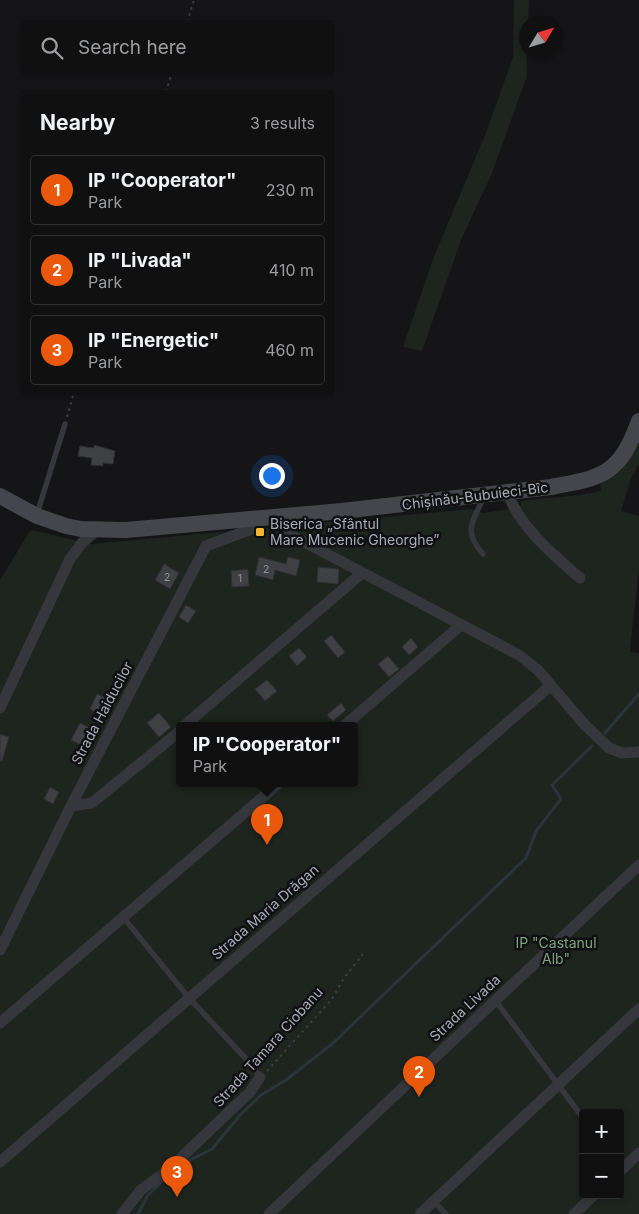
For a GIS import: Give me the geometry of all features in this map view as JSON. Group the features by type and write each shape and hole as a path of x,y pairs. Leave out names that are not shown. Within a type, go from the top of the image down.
{"street":[{"name":"Chișinău-Bubuieci-Bîc","path":"0,496 37,516 66,526 97,530 148,529 260,520 551,487 598,476 609,470 625,454 639,421"},
{"path":"507,492 517,515 580,578"},
{"path":"280,517 291,536 519,655 538,670 596,738 609,748 622,753 639,752"},
{"name":"Strada Haiducilor","path":"0,950 71,806 206,546 254,528 260,520"},
{"path":"0,708 70,559 82,543 97,530"},
{"path":"189,722 362,573"},
{"path":"349,722 461,625"},
{"name":"Strada Maria Drăgan","path":"0,1162 550,686"},
{"path":"71,806 92,803 176,733"},
{"path":"0,1023 275,787"},
{"name":"Strada Livada","path":"269,1214 639,865"},
{"path":"420,1214 639,1009"},
{"name":"Strada Tamara Ciobanu","path":"122,1214 141,1190 167,1171 250,1092 260,1078"},
{"path":"624,1167 639,1153"},
{"path":"574,1214 590,1199"}],"lane":[{"path":"37,516 65,424"},
{"path":"483,554 472,542 470,534 485,494"},
{"path":"123,917 189,998 248,1062 260,1078"},
{"path":"495,1000 579,1112"},
{"path":"434,1202 446,1214"}],"path":[{"path":"188,20 194,0"},
{"path":"167,90 171,75"},
{"path":"65,424 73,395"},
{"name":"Strada Tamara Ciobanu","path":"260,1078 332,999 344,978 363,954"}],"green space":[{"path":"514,0 529,0 528,15 519,15 519,60 527,60 527,76 492,173 461,240 422,351 403,347 433,259 486,133 513,57"},
{"name":"IP \"Castanul Alb\"","path":"639,444 639,464 631,478 621,511 639,516 639,567 630,651 639,654 639,1214 0,1214 0,580 28,534 32,530 91,544 471,509 483,513 509,509 511,512 520,508 522,501 582,495 601,491 600,484 621,470"}],"building":[{"path":"94,445 115,451 113,464 103,463 103,466 91,465 92,458 78,456 80,446 94,448"},
{"path":"259,557 286,564 288,557 300,560 296,576 275,570 273,580 255,575"},
{"path":"164,564 179,573 170,589 155,580"},
{"path":"318,567 339,569 338,584 317,582"},
{"path":"248,569 249,586 232,587 231,571"},
{"path":"186,605 196,611 188,623 179,617"},
{"path":"331,635 345,652 338,658 324,641"},
{"path":"411,638 418,647 409,655 402,647"},
{"path":"299,648 307,657 297,666 289,656"},
{"path":"388,656 399,669 389,677 378,664"},
{"path":"267,680 277,691 265,701 255,689"},
{"path":"97,694 115,703 107,718 90,709"},
{"path":"341,703 346,710 333,721 327,715"},
{"path":"159,713 171,727 159,737 147,723"},
{"path":"80,723 96,731 87,748 71,740"},
{"path":"0,734 9,737 2,761 0,761"},
{"path":"50,787 59,792 53,804 44,799"}],"waterway":[{"path":"605,733 639,694"},
{"path":"182,1164 212,1149 241,1114 261,1095 286,1080 332,1044 526,858 536,831 561,799 552,785 592,746"},
{"path":"138,1214 148,1195 166,1178"}],"place":[{"name":"Biserica „Sfântul Mare Mucenic Gheorghe”","path":"260,532"},
{"name":"IP \"Cooperator\"","path":"267,845"},
{"name":"IP \"Livada\"","path":"419,1097"},
{"name":"IP \"Energetic\"","path":"177,1197"}]}
